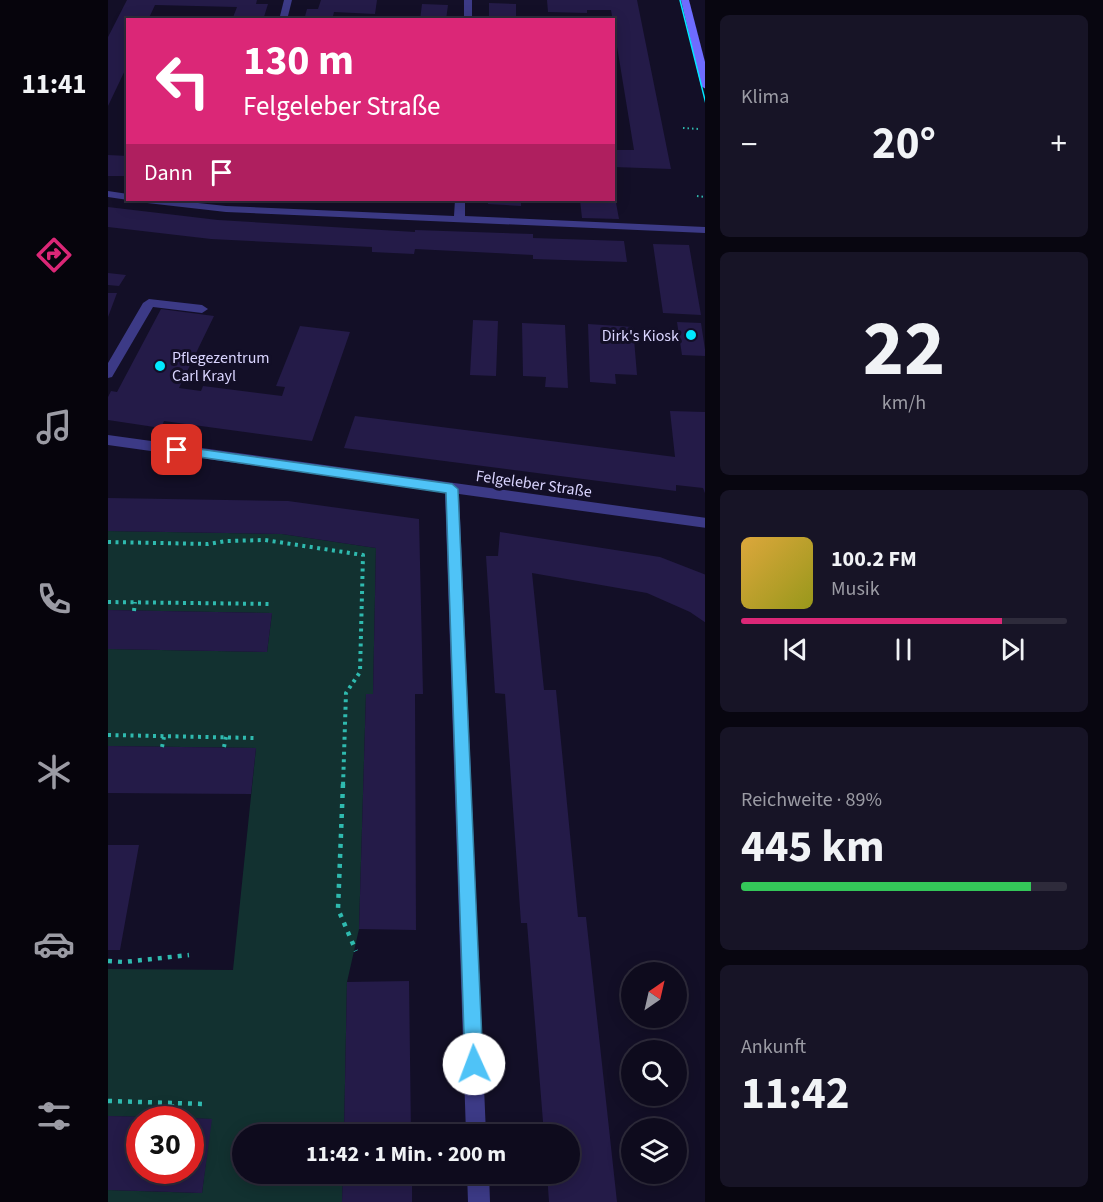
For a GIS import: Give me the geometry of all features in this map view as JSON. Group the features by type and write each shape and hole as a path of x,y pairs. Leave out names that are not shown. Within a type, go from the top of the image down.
{"main road":[{"path":"685,0 705,86"}],"street":[{"path":"284,18 288,0"},
{"path":"468,0 468,18"},
{"path":"108,194 126,196"},
{"path":"167,201 459,220 705,230"},
{"path":"459,220 460,201"},
{"path":"108,374 149,303 202,309"},
{"name":"Felgeleber Straße","path":"108,440 705,524"},
{"path":"452,489 476,1124"},
{"path":"478,1184 479,1202"}],"path":[{"path":"683,128 699,129"},
{"path":"697,196 705,197"},
{"path":"108,542 207,544 222,540 296,543 363,555 360,672 346,693 338,909 356,951"},
{"path":"108,602 273,604"},
{"path":"134,611 135,602"},
{"path":"189,603 189,611"},
{"path":"244,613 245,604"},
{"path":"108,735 256,738"},
{"path":"162,747 164,737"},
{"path":"224,747 226,737"},
{"path":"108,961 124,962 189,955"},
{"path":"108,1101 206,1104"}],"green space":[{"path":"108,531 282,534 376,548 373,694 366,694 359,929 347,982 344,1124 232,1124 232,1184 343,1184 342,1202 108,1202 108,1190 202,1193 211,1119 204,1119 204,1106 126,1106 126,1117 108,1116 108,969 233,970 256,748 108,746 108,649 267,652 272,613 108,610"}],"building":[{"path":"127,0 257,0 256,4 268,4 264,18 233,18 237,7 155,5 149,18 126,18 126,68 108,106 108,37"},
{"path":"321,0 377,0 375,14 334,12 332,18 305,18 307,9 318,9"},
{"path":"547,0 637,0 671,169 615,167 615,150 634,150 615,34 615,18 612,18 611,10 587,10 587,13 548,12"},
{"path":"489,3 516,4 516,18 489,18"},
{"path":"422,4 448,5 446,18 420,18"},
{"path":"108,155 126,156 126,176 108,176"},
{"path":"615,197 619,219 582,218 580,201 615,201"},
{"path":"391,201 425,201 424,203"},
{"path":"488,201 521,201 521,206 488,204"},
{"path":"108,207 218,220 415,232 415,230 533,234 533,238 624,241 627,262 533,259 533,255 415,249 414,254 372,252 372,247 211,239 108,227"},
{"path":"653,244 689,245 701,315 663,313"},
{"path":"108,273 126,275 119,286 108,285"},
{"path":"108,293 117,293 108,317"},
{"name":"Pflegezentrum Carl Krayl","path":"161,309 214,316 179,388 201,391 203,386 282,396 285,387 276,386 300,326 350,332 312,441 164,421 161,428 108,420 108,397 111,391 117,392"},
{"path":"473,320 498,321 496,376 470,375"},
{"name":"Dirk's Kiosk","path":"677,322 701,323 705,356 682,355"},
{"path":"522,323 565,325 568,388 545,387 546,377 523,376"},
{"path":"588,324 633,327 637,375 615,374 616,384 590,382"},
{"path":"670,411 705,412 705,493 703,488 676,485 676,491 344,448 355,416 675,457"},
{"path":"108,498 288,501 419,519 423,694 415,694 416,930 359,929 366,694 373,694 376,548 282,534 108,531"},
{"path":"500,532 660,557 705,575 705,622 690,612 647,593 532,573 544,690 556,690 578,917 586,917 617,1202 549,1202 548,1184 580,1184 580,1124 543,1124 527,923 521,923 505,694 495,693 486,556 498,556"},
{"path":"108,610 272,613 267,652 108,649"},
{"path":"108,746 256,748 251,794 108,793"},
{"path":"108,845 139,845 120,950 108,950"},
{"path":"409,981 411,1124 344,1124 347,982"},
{"path":"108,1116 126,1116 126,1184 203,1184 202,1193 108,1190"},
{"path":"204,1119 212,1119 204,1178"},
{"path":"343,1184 412,1184 412,1202 342,1202"}],"tram line":[{"path":"680,0 705,100"}],"place":[{"name":"Dirk's Kiosk","path":"691,335"},
{"name":"Pflegezentrum Carl Krayl","path":"160,366"}],"route":[{"path":"177,450 452,489 474,1064"}]}
